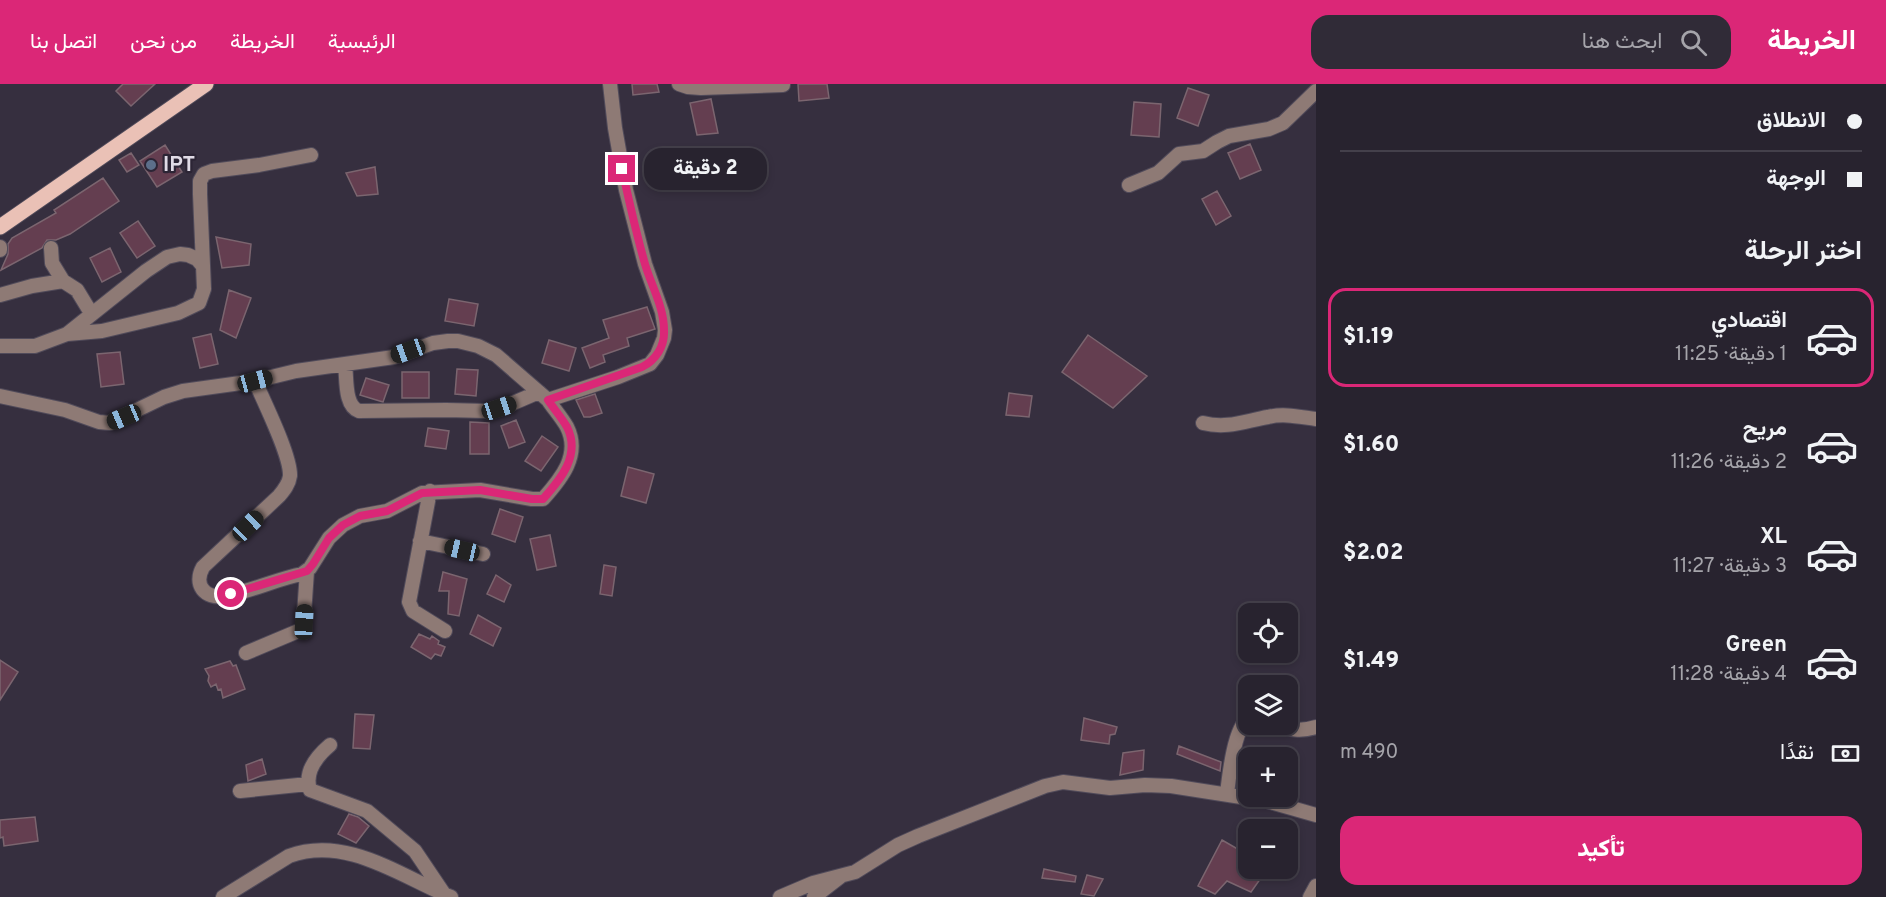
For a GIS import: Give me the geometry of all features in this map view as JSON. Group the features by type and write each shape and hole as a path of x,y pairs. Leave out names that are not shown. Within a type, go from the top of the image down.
{"main road":[{"path":"0,227 206,84"}],"street":[{"path":"345,364 349,404 354,410 487,411 618,377 650,364 657,355 664,338 662,312 645,264 626,190 610,84"},
{"path":"679,84 701,88 783,85"},
{"path":"1129,185 1158,174 1179,154 1203,152 1229,135 1269,129 1283,123 1316,91"},
{"path":"0,346 35,346 67,334 102,331 167,317 196,306 203,295 200,181 204,174 311,155"},
{"path":"51,248 52,263 63,281 77,290 91,313"},
{"path":"67,334 91,313 167,257 188,255 197,259 202,265"},
{"path":"0,295 63,281"},
{"path":"0,396 65,410 89,420 110,423 172,393 255,381 296,371 394,357 433,343 458,342 478,346 496,355 544,396 566,426 572,442 572,453 564,473 543,499 480,490 430,491 417,495 387,511 360,516 348,522 329,538 307,571 224,596 214,596 206,593 199,585 200,572 205,564 217,556 279,496 288,484 290,472 287,458 255,381"},
{"path":"1203,423 1227,426 1283,415 1316,419"},
{"path":"430,491 409,605 415,613 445,631"},
{"path":"420,541 483,554"},
{"path":"246,653 303,628 307,571"},
{"path":"1298,730 1316,727"},
{"path":"1227,795 1238,735"},
{"path":"330,745 323,750 312,765 308,784 310,790 355,805 373,815 415,852 448,896"},
{"path":"780,897 813,883 860,870 890,850 918,836 1051,785 1069,782 1110,788 1145,785 1171,786 1267,801 1316,815"},
{"path":"240,791 308,784"},
{"path":"223,897 289,856 319,849 369,860 448,896"},
{"path":"814,897 841,876"},
{"path":"1310,897 1316,886"}],"building":[{"path":"123,84 155,84 131,106 116,91"},
{"path":"632,84 657,84 659,92 633,95"},
{"path":"798,84 827,84 829,98 799,101"},
{"path":"1188,88 1209,95 1198,126 1177,118"},
{"path":"711,99 718,133 697,135 690,103"},
{"path":"1134,102 1161,104 1159,137 1131,135"},
{"path":"1250,144 1261,170 1240,179 1228,153"},
{"path":"165,145 182,172 157,187 140,161"},
{"path":"131,153 139,165 127,172 119,160"},
{"path":"375,167 378,194 357,196 346,173"},
{"path":"103,178 119,201 70,234 56,240 47,240 42,248 1,270 8,254 8,244 12,238 56,213 54,210"},
{"path":"1217,191 1231,216 1216,225 1202,199"},
{"path":"138,221 155,246 137,258 120,233"},
{"path":"216,237 251,244 249,265 222,268"},
{"path":"110,248 121,272 102,282 90,258"},
{"path":"229,290 251,298 236,338 220,330"},
{"path":"449,299 478,304 474,326 445,321"},
{"path":"647,307 655,329 627,338 629,346 603,355 605,362 590,368 582,348 609,338 603,320"},
{"path":"211,334 218,364 200,368 193,338"},
{"path":"1088,335 1147,376 1113,408 1062,372"},
{"path":"549,340 576,348 569,371 542,363"},
{"path":"120,352 124,384 101,387 97,354"},
{"path":"457,369 478,370 476,396 455,394"},
{"path":"402,372 429,372 429,398 402,398"},
{"path":"366,378 389,385 383,402 360,395"},
{"path":"1009,393 1032,396 1029,417 1006,415"},
{"path":"595,394 602,413 584,417 576,400"},
{"path":"516,420 525,442 509,448 501,426"},
{"path":"470,422 489,423 489,454 470,454"},
{"path":"428,428 449,431 446,449 425,446"},
{"path":"542,436 558,447 541,471 525,461"},
{"path":"628,467 654,474 646,503 621,496"},
{"path":"500,509 523,517 515,542 492,534"},
{"path":"550,535 556,566 537,570 530,539"},
{"path":"604,565 616,567 612,596 600,594"},
{"path":"443,572 467,579 459,616 448,614 449,591 439,591"},
{"path":"496,575 511,585 504,602 487,594"},
{"path":"478,615 501,628 493,646 470,634"},
{"path":"419,634 430,639 432,636 439,641 438,644 445,647 441,656 435,654 431,659 411,647"},
{"path":"0,660 18,672 0,700"},
{"path":"230,661 233,666 236,665 245,689 223,698 221,689 218,690 216,684 211,687 205,669"},
{"path":"355,714 374,715 370,749 353,748"},
{"path":"1084,718 1117,727 1115,734 1110,735 1109,744 1081,740"},
{"path":"1179,746 1221,762 1220,771 1177,754"},
{"path":"1144,750 1143,770 1120,775 1123,753"},
{"path":"262,759 266,774 248,781 246,765"},
{"path":"349,814 358,817 369,826 356,843 338,834"},
{"path":"35,817 38,841 4,846 3,837 0,838 0,820"},
{"path":"1222,840 1238,849 1238,879 1260,879 1251,892 1227,881 1215,894 1198,886"},
{"path":"1044,869 1076,876 1075,882 1042,878"},
{"path":"1087,875 1103,879 1094,896 1081,894"}],"place":[{"name":"IPT","path":"151,165"}],"route":[{"path":"231,594 307,571 329,538 343,525 360,516 387,511 422,493 480,490 543,499 564,473 572,453 570,434 548,400 650,364 662,347 664,338 662,312 645,264 622,169"}]}
